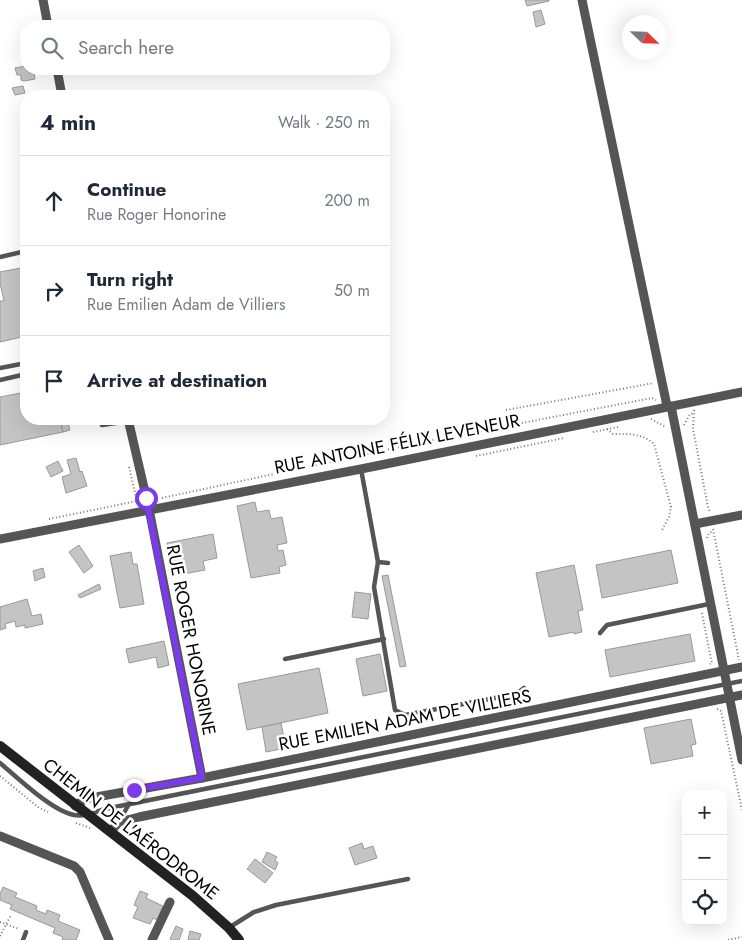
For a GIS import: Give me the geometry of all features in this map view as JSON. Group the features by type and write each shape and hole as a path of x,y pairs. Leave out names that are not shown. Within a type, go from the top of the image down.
{"main road":[{"name":"CHEMIN DE L'AÉRODROME","path":"0,746 193,896 229,928 239,940"}],"street":[{"path":"43,0 47,20"},
{"path":"582,0 662,382 695,524 705,604 730,698 742,760"},
{"path":"58,75 61,90"},
{"name":"RUE ANTOINE FÉLIX LEVENEUR","path":"0,539 742,392"},
{"path":"129,425 149,509"},
{"name":"RUE ROGER HONORINE","path":"149,509 202,778"},
{"path":"695,524 712,517 742,515"},
{"name":"RUE EMILIEN ADAM DE VILLIERS","path":"76,806 85,798 202,778 742,667"},
{"path":"110,832 119,822 742,695"},
{"path":"0,836 74,866 80,872 109,940"},
{"path":"152,940 170,902"}],"lane":[{"path":"0,256 20,252"},
{"path":"0,368 20,364"},
{"path":"0,380 20,375"},
{"path":"361,469 378,562 374,587 395,710 405,715 516,694 524,688"},
{"path":"378,562 388,563"},
{"path":"600,633 607,625 705,604"},
{"path":"285,659 384,638"},
{"path":"0,763 40,796 62,811 75,815 87,815 105,808 742,681"},
{"path":"119,822 129,804"},
{"path":"229,928 254,912 276,905 408,879"},
{"path":"23,940 26,932"}],"path":[{"path":"506,410 662,382"},
{"path":"161,498 423,442 652,398 669,406"},
{"path":"693,402 695,413 693,429 712,517 738,658 742,667"},
{"path":"684,424 690,414 695,413"},
{"path":"647,417 666,427"},
{"path":"605,419 607,430 613,434 636,434 647,438 654,444 671,507 669,517 662,530"},
{"path":"589,433 625,426"},
{"path":"469,457 571,437"},
{"path":"49,519 136,501"},
{"path":"705,513 712,517"},
{"path":"705,604 712,663 705,668"},
{"path":"713,710 718,709 721,711 742,810"},
{"path":"0,776 31,801"},
{"path":"0,936 11,915"},
{"path":"0,922 26,932"},
{"path":"728,940 742,937"}],"building":[{"path":"525,0 549,0 549,1 527,6"},
{"path":"541,10 545,24 536,27 533,12"},
{"path":"20,67 20,75 17,75 15,68"},
{"path":"21,75 34,75 35,79 21,80"},
{"path":"23,86 24,90 20,90 20,94 15,95 12,88"},
{"path":"20,268 20,337 0,342 0,301 4,301 0,283 0,272"},
{"path":"20,393 20,425 61,425 63,432 0,445 0,397"},
{"path":"61,425 69,425 70,430 63,432"},
{"path":"76,458 87,486 66,493 62,477 71,474 67,460"},
{"path":"58,461 63,471 51,477 46,467"},
{"path":"255,502 257,512 269,510 271,519 282,517 287,543 277,545 278,551 283,550 286,565 279,567 280,573 251,578 237,506"},
{"path":"213,534 217,558 203,561 205,570 173,576 167,543"},
{"path":"79,545 93,566 84,573 69,552"},
{"path":"671,550 678,583 602,598 596,565"},
{"path":"131,552 133,564 137,564 144,604 120,608 110,556"},
{"path":"574,565 583,610 578,611 582,632 549,637 536,573"},
{"path":"43,568 45,577 35,581 33,571"},
{"path":"388,575 406,666 400,667 382,576"},
{"path":"99,584 101,589 80,598 78,595"},
{"path":"355,592 371,594 368,619 352,617"},
{"path":"27,599 32,616 41,614 43,624 25,628 25,625 16,627 15,621 5,624 6,628 0,630 0,607"},
{"path":"690,634 695,661 610,677 605,650"},
{"path":"164,641 169,665 158,668 156,657 129,663 126,649"},
{"path":"380,654 387,691 363,696 356,659"},
{"path":"319,668 328,713 247,730 238,684"},
{"path":"691,719 696,744 691,745 693,756 651,764 644,728"},
{"path":"281,723 286,748 266,752 262,727"},
{"path":"362,843 364,849 373,846 377,858 355,865 349,848"},
{"path":"267,852 277,857 275,860 278,863 275,870 262,862"},
{"path":"255,859 273,873 265,883 247,869"},
{"path":"3,887 17,893 15,897 37,906 36,910 46,914 47,910 60,915 58,921 80,930 76,940 62,940 63,937 53,933 55,928 10,909 12,905 0,900"},
{"path":"140,891 148,894 146,898 163,906 157,920 153,918 150,924 133,918 138,907 134,905"},
{"path":"176,926 183,929 179,940 171,940 170,939"},
{"path":"190,931 201,934 199,940 188,940"}],"route":[{"path":"134,790 202,778 146,498"}]}
